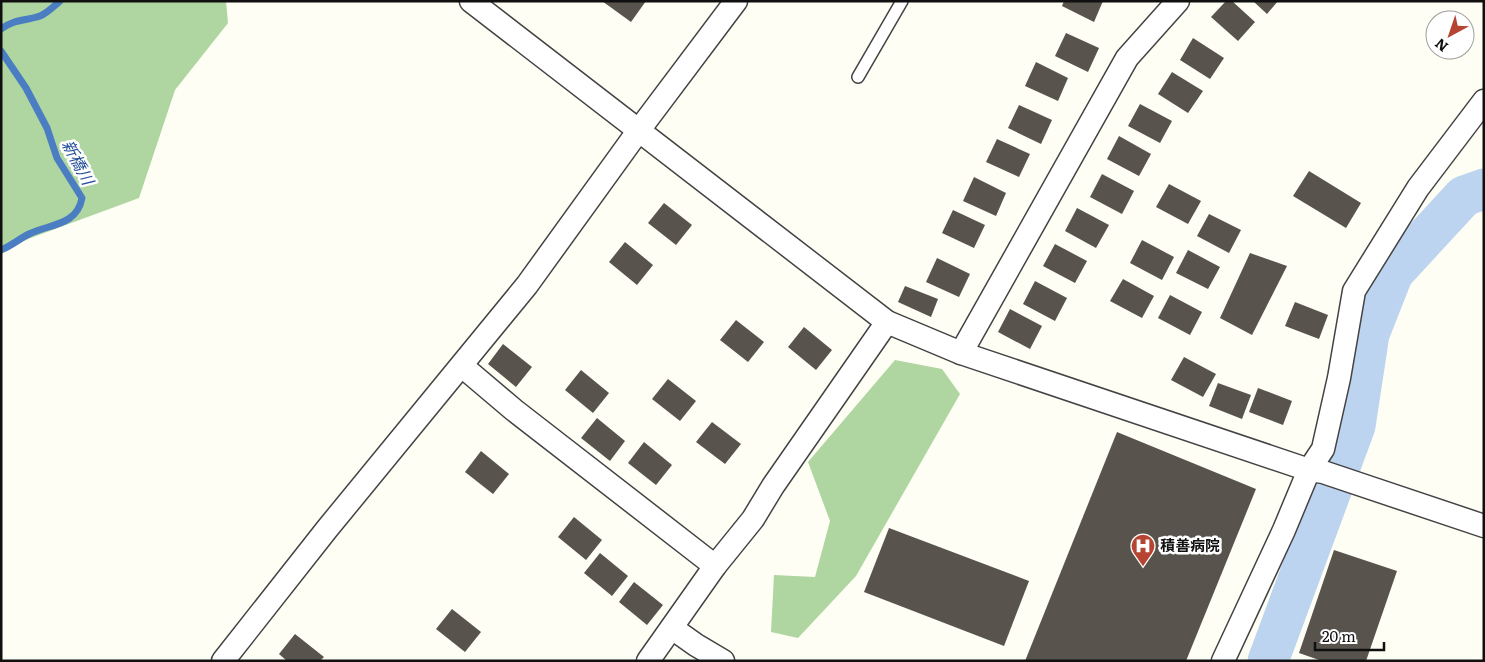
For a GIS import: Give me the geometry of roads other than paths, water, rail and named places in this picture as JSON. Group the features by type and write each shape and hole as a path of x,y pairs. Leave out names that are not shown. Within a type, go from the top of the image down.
{"street":[{"path":"471,1 887,322 961,353 1484,526"},
{"path":"223,661 326,530 527,285 639,130 736,1"},
{"path":"961,353 1127,58 1178,1"},
{"path":"1223,661 1284,530 1316,471 1324,448 1339,378 1354,291 1418,188 1484,102"},
{"path":"648,661 715,566 753,519 773,486 887,322"},
{"path":"462,366 514,410 715,566"},
{"path":"672,628 723,661"}],"lane":[{"path":"858,77 902,1"}],"waterway":[{"name":"新橋川","path":"1,29 15,22 40,16 60,1"},
{"name":"新橋川","path":"1,51 26,88 47,128 57,158 82,198 79,207 68,219 29,234 1,250"},
{"path":"1268,661 1355,426 1369,334 1393,273 1464,196 1484,189"}],"place":[{"name":"積善病院","path":"1143,567"}]}
